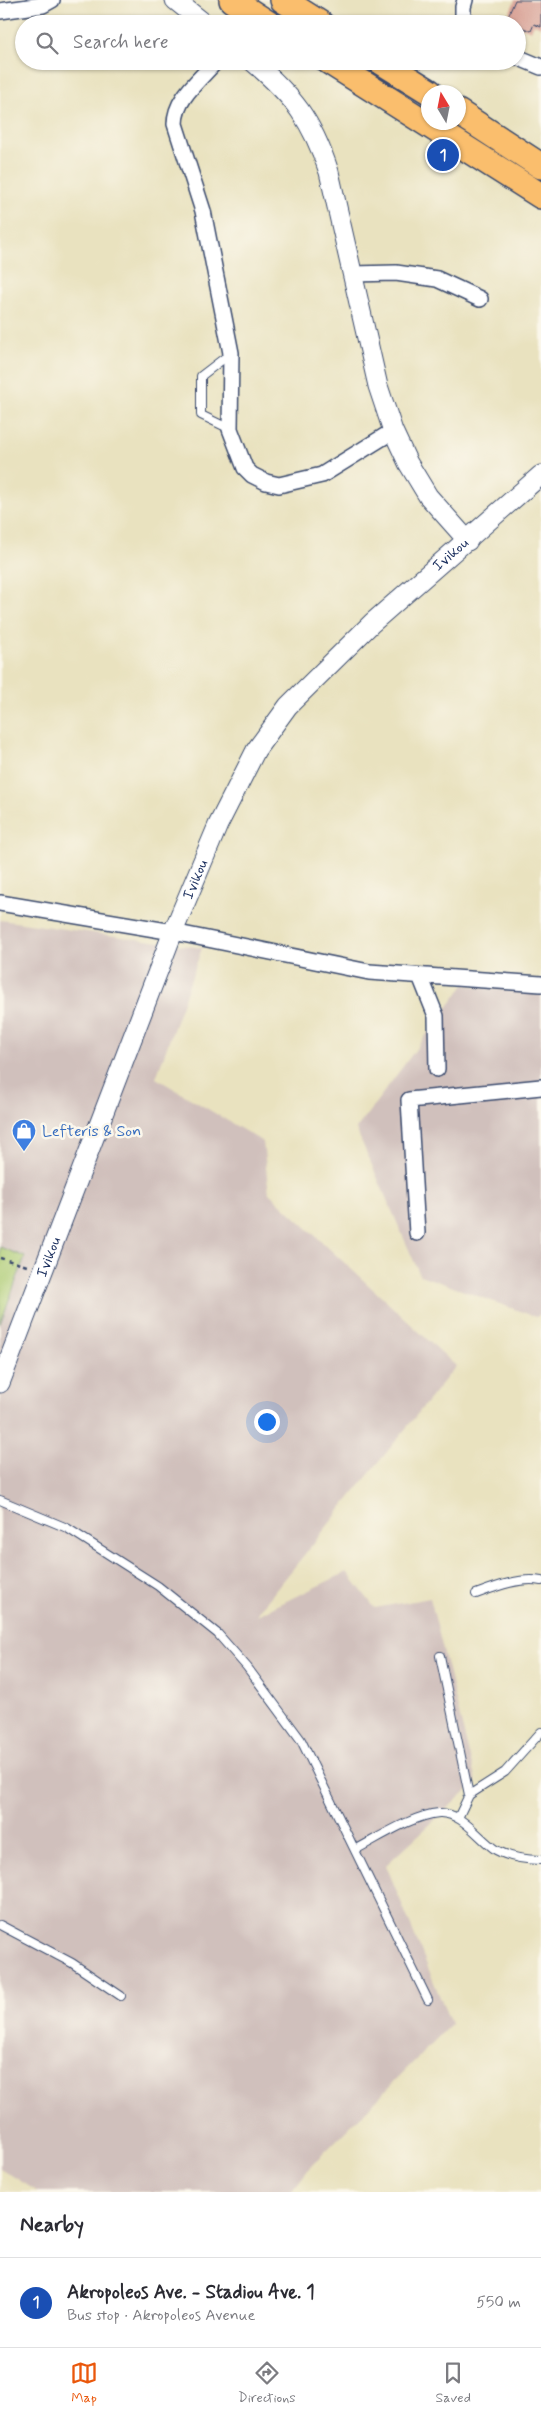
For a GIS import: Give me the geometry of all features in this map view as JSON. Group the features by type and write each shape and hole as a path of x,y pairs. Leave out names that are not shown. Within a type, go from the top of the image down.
{"highway":[{"path":"232,0 255,15"},
{"path":"283,0 307,15"},
{"path":"342,70 541,196"},
{"path":"395,70 421,86"},
{"path":"466,117 541,166"}],"street":[{"path":"0,11 42,5 52,0"},
{"path":"175,0 194,15"},
{"path":"462,15 462,7 465,0"},
{"path":"526,61 541,67"},
{"path":"208,70 179,102 175,112 175,124 203,211 231,353 230,429 245,468 252,475 279,485 322,475 393,431"},
{"path":"261,70 293,100 318,140 329,172 378,386 393,431 408,463 428,496 468,541"},
{"path":"352,274 396,273 436,279 480,299"},
{"name":"Ivikou","path":"0,1383 172,932 218,825 256,750 288,706 372,623 468,541 541,475"},
{"path":"0,903 14,907 172,932 369,972 541,984"},
{"path":"420,976 436,1016 437,1069"},
{"path":"417,1233 409,1100 541,1087"}],"lane":[{"path":"230,429 201,415 200,376 231,353"},
{"path":"0,1500 67,1528 158,1586 218,1634 247,1667 301,1740 428,2000"},
{"path":"476,1594 521,1582 541,1581"},
{"path":"440,1656 469,1795"},
{"path":"458,1818 469,1795 505,1772 541,1732"},
{"path":"355,1850 418,1818 438,1813 458,1818 498,1851 520,1858 541,1860"},
{"path":"0,1925 72,1963 121,1996"}],"path":[{"path":"0,1258 42,1270"}],"shaded area":[{"path":"0,920 202,948 156,1078 263,1142 269,1193 456,1366 255,1616 347,1572 375,1608 430,1598 476,1782 386,1865 451,2024 312,2165 291,2192 38,2192 0,2168"},
{"path":"464,985 541,993 541,1314 536,1317 420,1275 356,1129"}],"green space":[{"path":"0,1247 25,1257 0,1324"}],"building":[{"path":"515,0 541,0 541,27 534,24 531,31 526,29 526,15 509,15"}],"place":[{"name":"Akropoleos Ave. - Stadiou Ave. 1","path":"443,155"},
{"name":"Lefteris & Son","path":"24,1152"}]}
